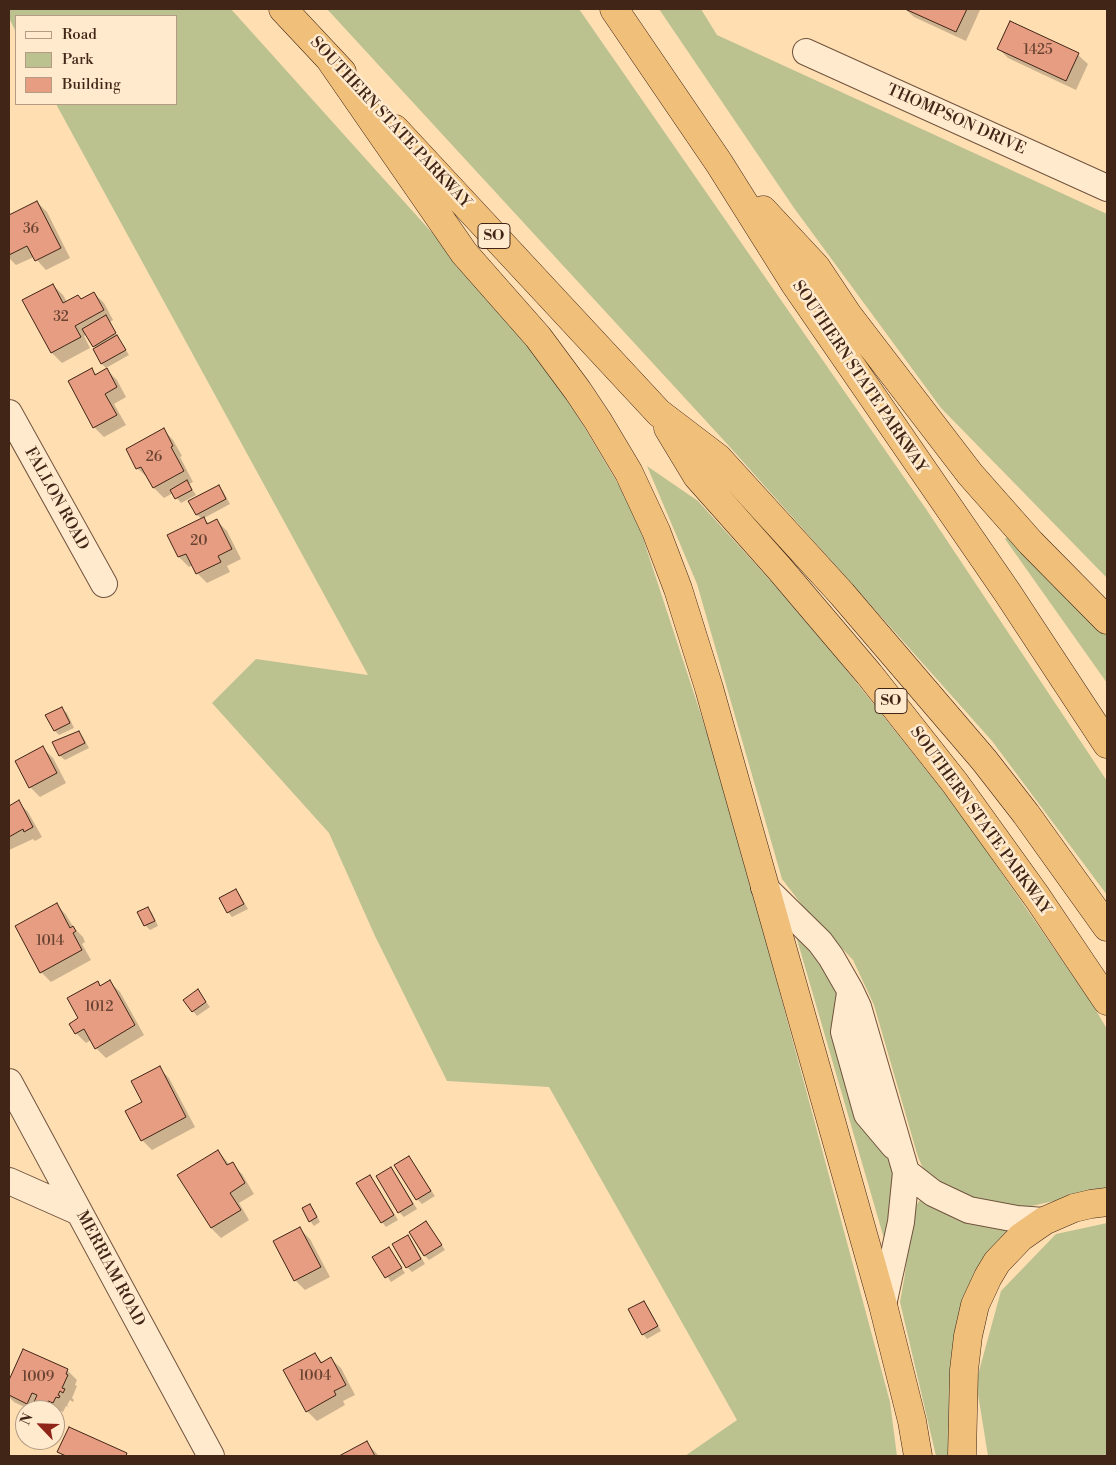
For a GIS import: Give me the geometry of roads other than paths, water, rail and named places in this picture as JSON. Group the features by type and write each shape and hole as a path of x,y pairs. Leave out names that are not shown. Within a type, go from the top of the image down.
{"highway":[{"name":"SOUTHERN STATE PARKWAY","path":"284,9 659,414 718,458 849,601 984,760 1026,814 1107,927"},
{"name":"SOUTHERN STATE PARKWAY","path":"614,9 719,163 795,284 1007,592 1107,744"},
{"path":"330,58 464,253 538,337 578,391 629,472 656,531 678,589 709,688 882,1305 910,1413 918,1456"},
{"path":"719,163 816,266 848,315 970,474 1032,543 1107,620"},
{"name":"SOUTHERN STATE PARKWAY","path":"659,414 697,476 779,568 869,674 955,784 1037,897 1107,1001"},
{"path":"962,1456 968,1336 981,1289 998,1262 1009,1249 1044,1220 1074,1208 1107,1202"},
{"path":"963,1413 973,1456"}],"street":[{"name":"THOMPSON DRIVE","path":"806,52 1107,188"},
{"name":"FALLON ROAD","path":"9,413 104,584"},
{"path":"764,887 820,942 850,990 858,1007 903,1162 901,1222 882,1305"},
{"name":"MERRIAM ROAD","path":"9,1082 211,1456"},
{"path":"903,1162 932,1193 968,1210 1010,1218 1044,1220"},
{"path":"9,1181 79,1212"}]}
